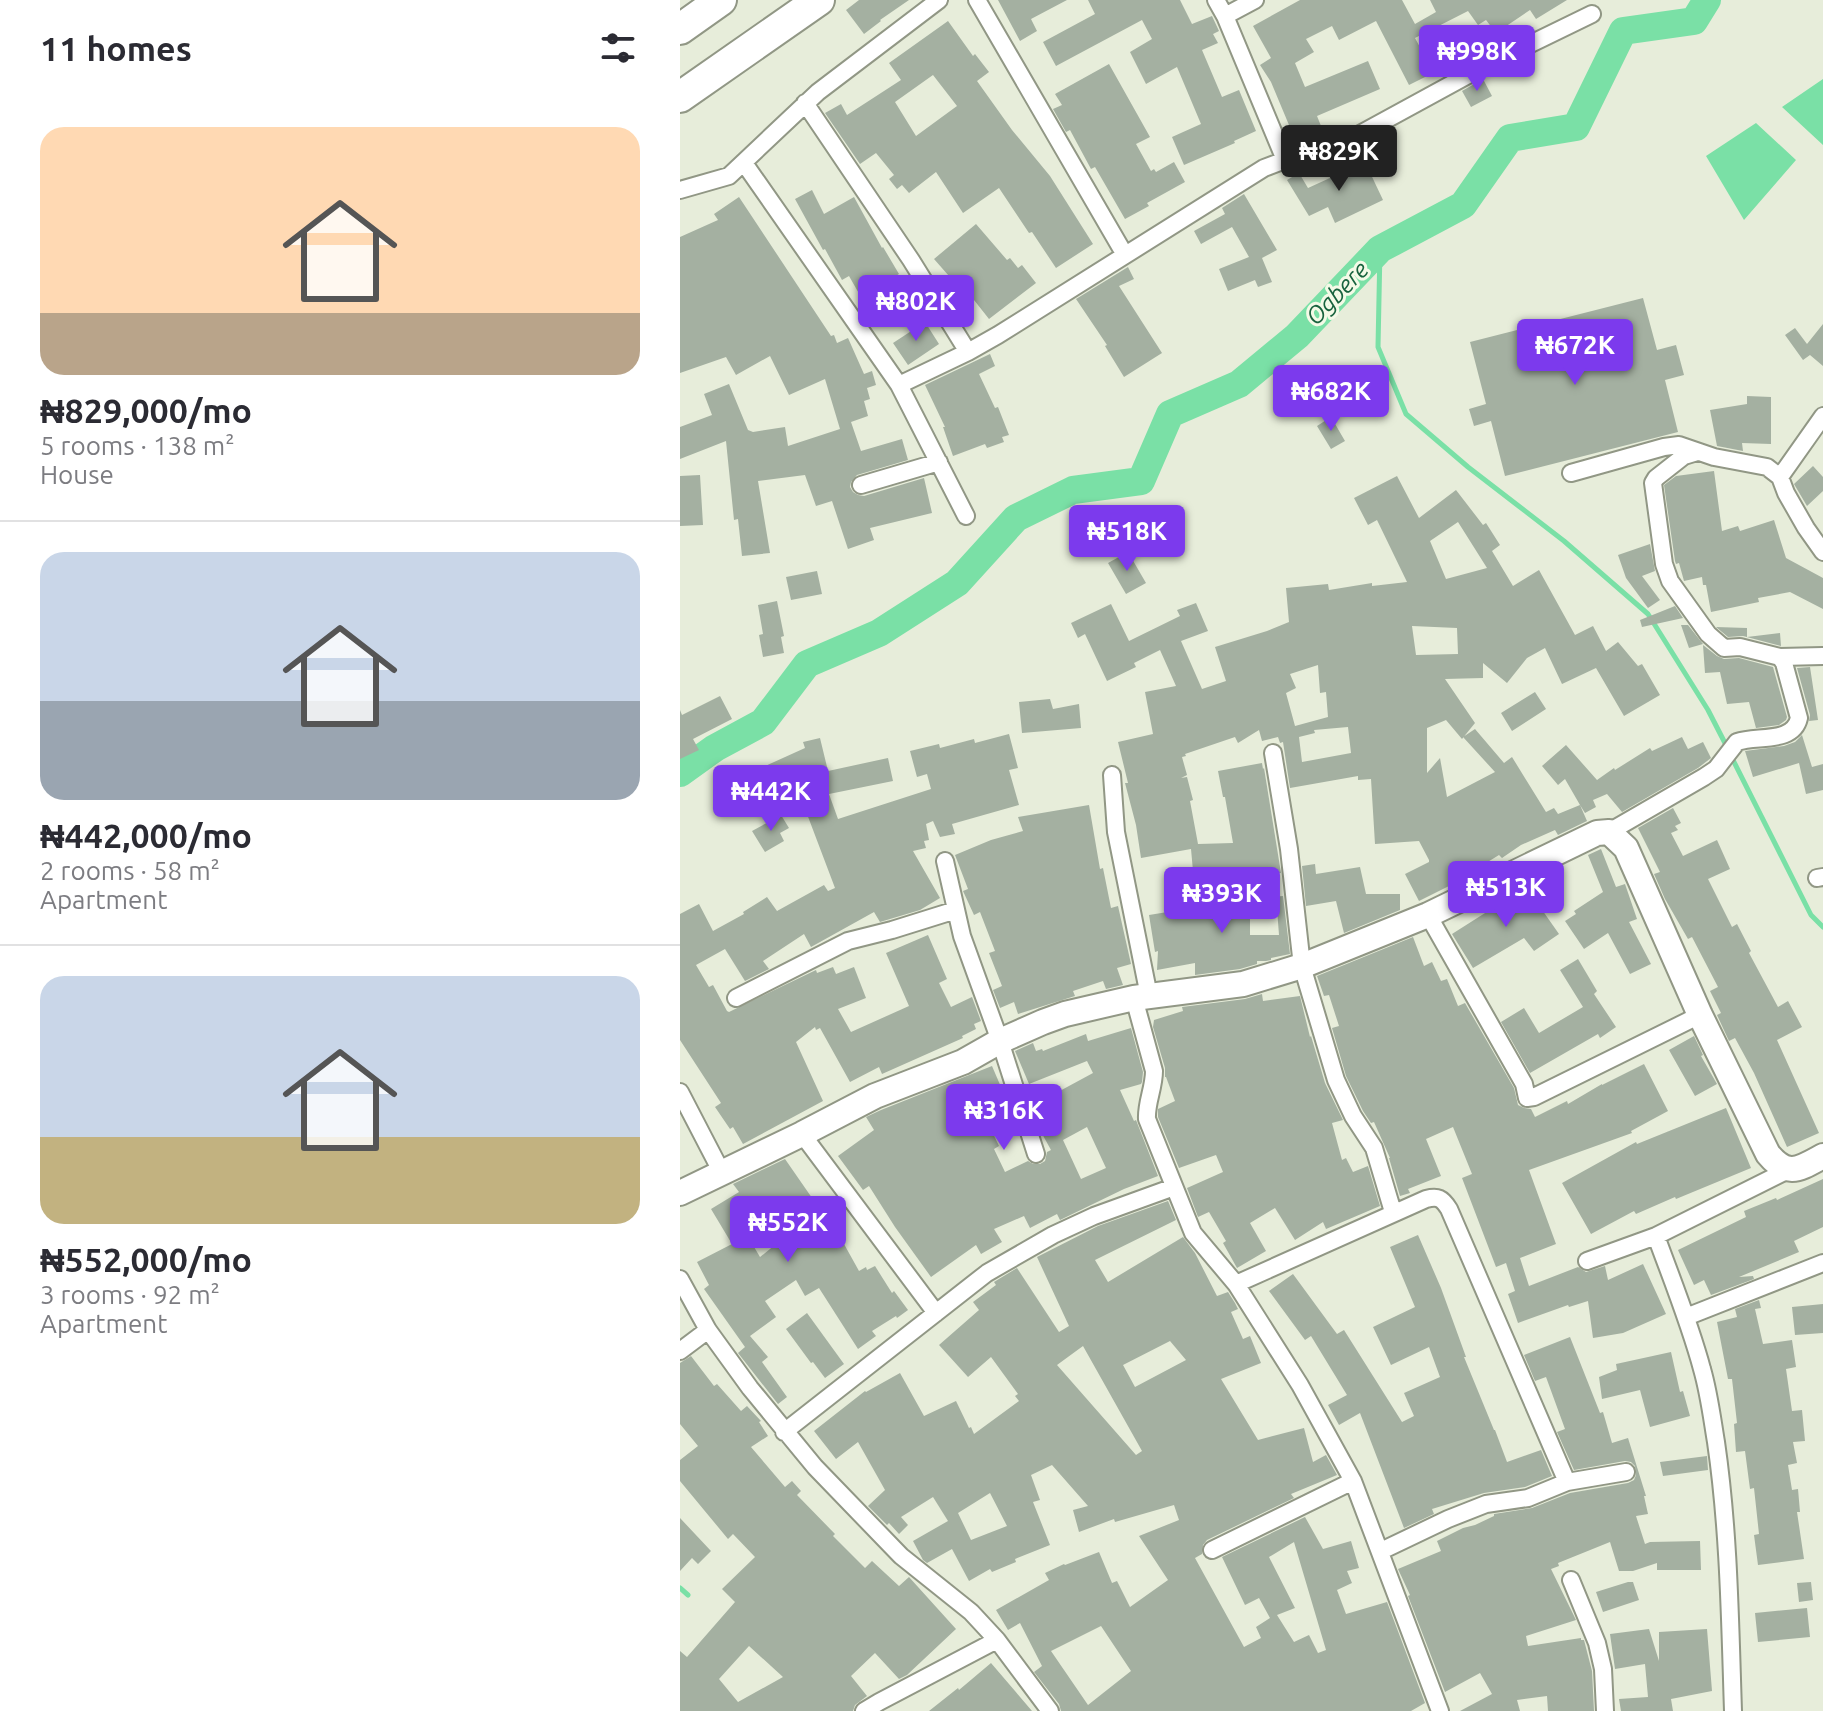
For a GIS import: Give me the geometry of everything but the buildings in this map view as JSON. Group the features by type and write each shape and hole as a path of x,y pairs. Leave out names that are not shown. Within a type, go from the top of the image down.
{"highway":[{"path":"680,29 721,0"},
{"path":"680,97 819,0"}],"street":[{"path":"680,190 729,176 805,103 939,0"},
{"path":"977,0 1125,255"},
{"path":"1216,0 1285,160"},
{"path":"1225,16 1255,0"},
{"path":"899,385 998,335 1264,168 1338,146 1481,68 1592,14"},
{"path":"805,103 911,260 968,352"},
{"path":"744,163 899,385 966,516"},
{"path":"1780,477 1823,416"},
{"path":"1571,473 1679,445 1714,457 1767,467 1780,477 1806,528 1823,552"},
{"path":"1697,452 1684,456 1653,483 1664,564 1670,581 1708,634 1724,648 1740,647 1780,657 1823,656"},
{"path":"861,485 939,462"},
{"path":"680,1193 875,1096 963,1062 1000,1041 1065,1014 1142,997 1265,979 1428,915 1597,833 1609,832 1716,769 1737,742 1788,734 1797,727 1799,718 1780,657"},
{"path":"1273,753 1289,849 1302,966 1336,1080 1353,1116 1374,1148 1393,1212"},
{"path":"1112,775 1116,832 1154,1071 1147,1119 1193,1233 1236,1284 1300,1385 1353,1481 1440,1711"},
{"path":"1609,832 1626,848 1700,1015 1768,1154 1776,1164 1788,1170"},
{"path":"945,861 971,963 1036,1154"},
{"path":"736,998 848,941 956,910"},
{"path":"1428,915 1524,1084 1527,1098 1700,1015"},
{"path":"680,1092 722,1173"},
{"path":"802,1134 936,1313"},
{"path":"1587,1261 1656,1236 1788,1170 1801,1168 1823,1156"},
{"path":"784,1432 987,1273 1053,1235 1094,1216 1174,1187"},
{"path":"1236,1284 1393,1212 1426,1199 1436,1197 1443,1200 1567,1482"},
{"path":"1656,1236 1703,1371 1722,1485 1733,1711"},
{"path":"1686,1317 1823,1263"},
{"path":"680,1279 708,1330 784,1432 901,1556 971,1612 997,1640 1050,1711"},
{"path":"680,1351 708,1330"},
{"path":"1381,1551 1486,1504 1528,1498 1567,1482 1626,1472"},
{"path":"1212,1550 1353,1481"},
{"path":"1571,1580 1597,1643 1603,1669 1605,1711"},
{"path":"864,1711 997,1640"}],"shaded area":[{"path":"1823,79 1823,145 1782,107"},
{"path":"1756,123 1796,160 1744,220 1706,156"}],"waterway":[{"name":"Ogbere","path":"680,773 715,748 763,722 807,664 879,633 957,583 1016,518 1073,490 1141,481 1170,414 1239,384 1297,336 1380,249 1463,205 1510,138 1576,127 1623,31 1694,21 1707,0"},
{"path":"1380,249 1378,347 1406,414 1468,467 1564,541 1648,614 1708,710 1727,747"},
{"path":"1731,756 1811,915 1823,927"},
{"path":"680,1588 688,1595"}]}
